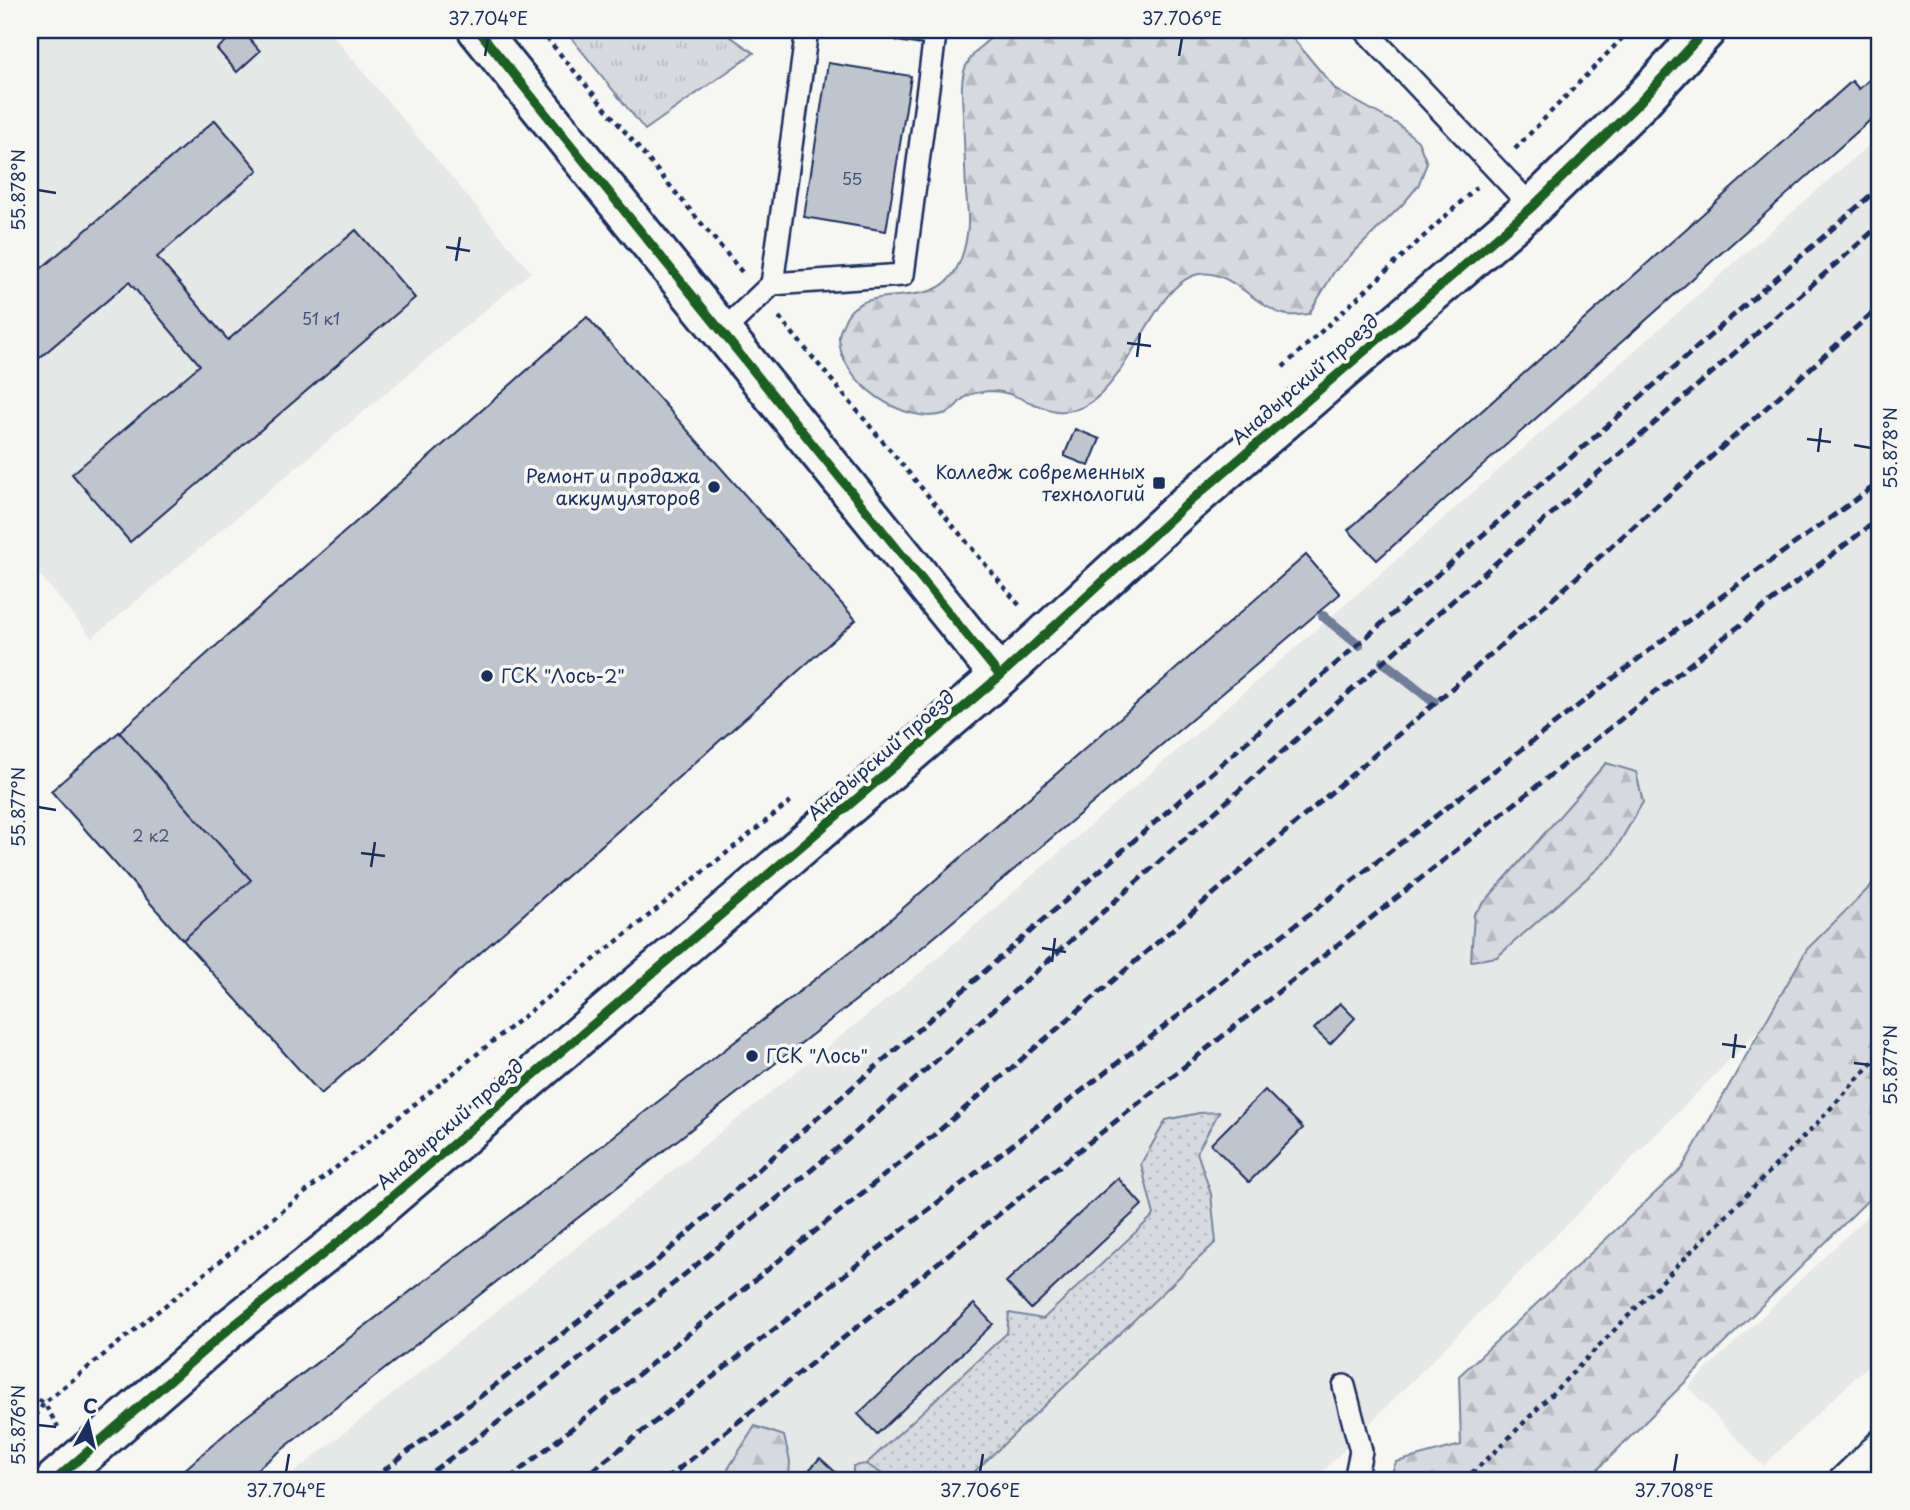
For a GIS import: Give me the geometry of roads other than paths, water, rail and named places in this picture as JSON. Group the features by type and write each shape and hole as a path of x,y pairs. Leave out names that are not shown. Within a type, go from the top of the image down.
{"street":[{"name":"Анадырский проезд","path":"55,1480 229,1329 341,1240 1000,676 1187,504 1532,207 1639,103 1706,30"},
{"path":"492,34 722,332 1000,676"}],"lane":[{"path":"772,285 807,30"},
{"path":"722,332 772,285 903,275 935,35 903,30"},
{"path":"1364,30 1532,207"},
{"path":"1344,1386 1361,1451 1355,1480"},
{"path":"1839,1480 1880,1440"},
{"path":"1863,1457 1880,1476"}],"waterway":[{"path":"1323,616 1359,645"},
{"path":"1383,662 1434,702"}],"railway":[{"path":"371,1480 656,1262 1880,187"},
{"path":"421,1480 635,1314 845,1142 1383,662 1880,225"},
{"path":"508,1480 934,1135 1472,671 1880,306"},
{"path":"580,1480 1682,625 1880,482"},
{"path":"665,1480 1704,653 1880,518"}],"place":[{"name":"Колледж современных технологий","path":"1159,483"},
{"name":"Ремонт и продажа аккумуляторов","path":"714,487"},
{"name":"ГСК \"Лось-2\"","path":"487,676"},
{"name":"ГСК \"Лось\"","path":"752,1056"}]}
